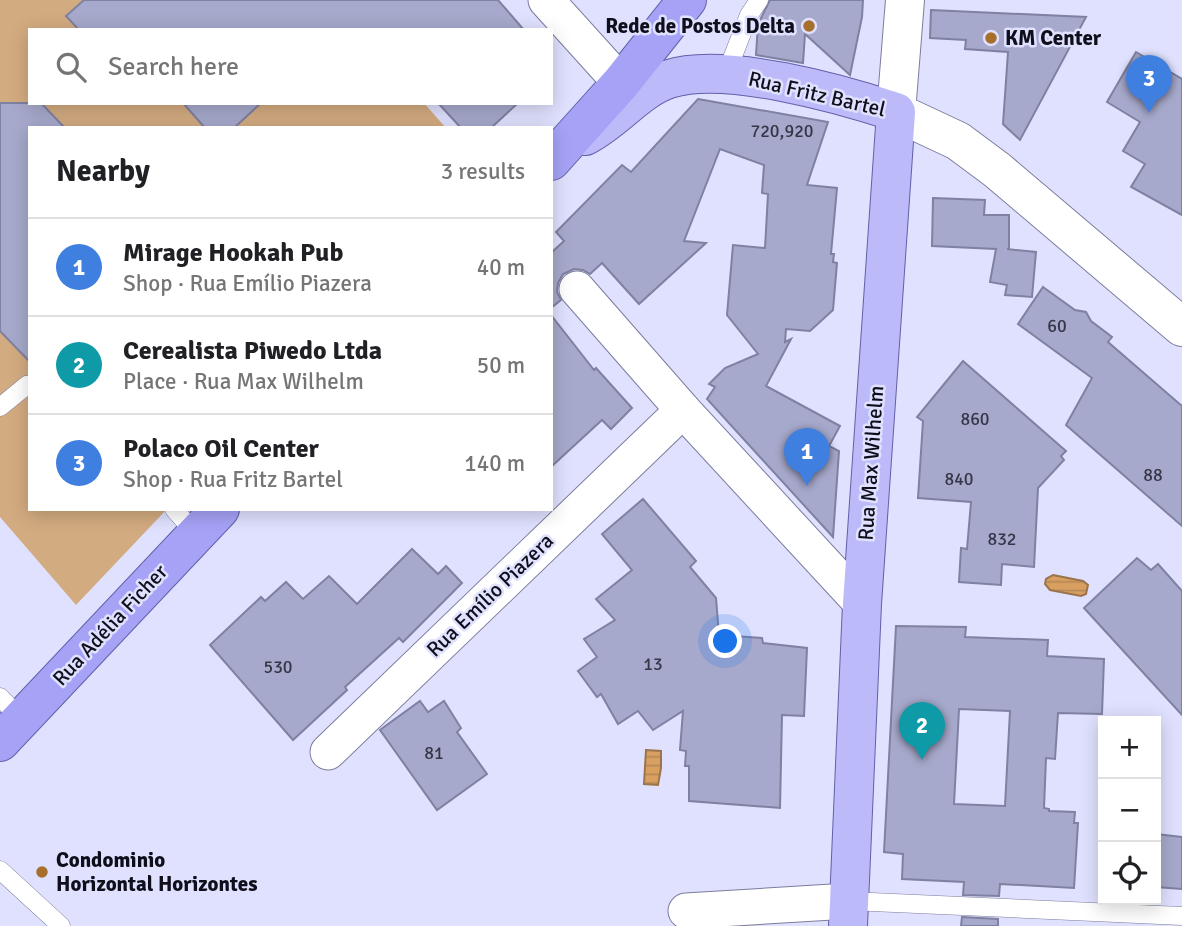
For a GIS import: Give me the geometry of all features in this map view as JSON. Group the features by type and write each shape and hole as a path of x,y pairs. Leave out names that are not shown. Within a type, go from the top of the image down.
{"highway":[{"path":"559,153 621,83 687,0"},
{"name":"Rua Adélia Ficher","path":"7,719 197,517"}],"main road":[{"name":"Rua Fritz Bartel","path":"559,153 601,128 631,101 668,79 692,75 726,74 758,78 856,99 896,112"},
{"name":"Rua Max Wilhelm","path":"848,914 862,604 896,112"}],"street":[{"path":"546,0 621,83"},
{"name":"Rua Max Wilhelm","path":"896,112 905,0"},
{"name":"Rua Fritz Bartel","path":"896,112 958,141 997,170 1182,327"},
{"path":"577,289 683,410 862,604"},
{"name":"Rua Emílio Piazera","path":"328,752 683,410"},
{"path":"686,911 848,914"}],"lane":[{"path":"726,74 749,15 759,0"},
{"path":"0,407 28,386"},
{"path":"0,870 61,926"},
{"path":"848,914 1182,916"}],"shaded area":[{"path":"0,0 332,0 357,28 28,28 28,105 426,105 444,126 28,126 28,511 165,511 76,605 0,517"},
{"path":"1053,575 1083,581 1088,585 1086,594 1081,596 1050,590 1045,584 1046,579"},
{"path":"646,750 661,751 658,785 644,784"}],"building":[{"path":"84,0 498,0 522,28 77,28 66,16"},
{"name":"Rede de Postos Delta","path":"770,0 863,0 850,75 805,34 803,63 756,55 758,24"},
{"path":"931,10 1086,17 1020,140 1003,124 1008,52 965,49 966,40 930,38"},
{"path":"1136,52 1182,79 1182,215 1131,187 1145,164 1123,151 1140,122 1107,102"},
{"path":"698,99 828,122 807,185 837,188 831,254 834,254 833,262 837,263 833,310 810,331 786,329 785,342 791,339 766,386 840,426 829,446 839,451 833,537 707,399 715,387 709,384 725,368 758,354 727,315 733,245 765,248 768,194 762,193 764,165 720,149 684,241 706,243 639,304 602,263 590,274 574,269 563,274 557,292 561,300 553,306 553,251 564,241 556,232 622,165 631,172"},
{"path":"0,103 43,105 63,126 28,126 28,360 0,331"},
{"path":"185,105 259,105 236,126 203,126"},
{"path":"440,105 516,105 493,126 459,126"},
{"path":"933,198 985,200 984,215 1009,215 1007,249 1036,252 1032,297 1005,295 1007,285 990,282 996,249 932,246"},
{"path":"1043,287 1075,310 1086,312 1091,321 1112,337 1108,342 1182,406 1182,526 1066,425 1092,378 1018,324"},
{"path":"553,318 594,370 596,368 632,408 611,429 602,420 553,465"},
{"path":"963,361 1066,451 1061,456 1064,460 1038,488 1034,567 1002,564 1001,585 959,582 961,548 967,549 971,502 918,498 923,421 917,417"},
{"path":"643,499 696,561 690,567 716,598 719,635 762,638 763,643 807,648 804,716 782,715 780,808 689,801 689,766 685,766 686,751 680,750 683,711 653,730 638,711 618,724 601,694 597,697 578,671 597,657 584,639 615,620 596,599 632,570 602,534"},
{"path":"412,549 438,574 446,566 462,583 403,642 399,638 345,687 347,690 293,740 210,645 261,597 265,601 286,582 303,599 329,576 357,604"},
{"path":"1137,558 1151,570 1158,564 1182,591 1182,715 1084,608"},
{"path":"896,626 966,627 965,637 1048,640 1047,656 1104,659 1102,714 1058,713 1055,759 1046,758 1044,808 1049,811 1075,812 1074,823 1078,823 1074,888 1000,884 999,896 963,895 964,882 902,879 903,854 884,852","holes":["959,709 1010,711 1005,806 954,804"]},
{"path":"420,701 428,712 444,701 461,728 457,732 487,774 437,810 380,730"},
{"path":"1161,835 1182,837 1182,889 1161,887"},
{"path":"962,917 998,919 998,926 961,926"}],"place":[{"name":"Rede de Postos Delta","path":"809,26"},
{"name":"KM Center","path":"991,38"},
{"name":"Polaco Oil Center","path":"1149,113"},
{"name":"Mirage Hookah Pub","path":"807,486"},
{"name":"Cerealista Piwedo Ltda","path":"922,760"},
{"name":"Condominio Horizontal Horizontes","path":"42,872"}]}
